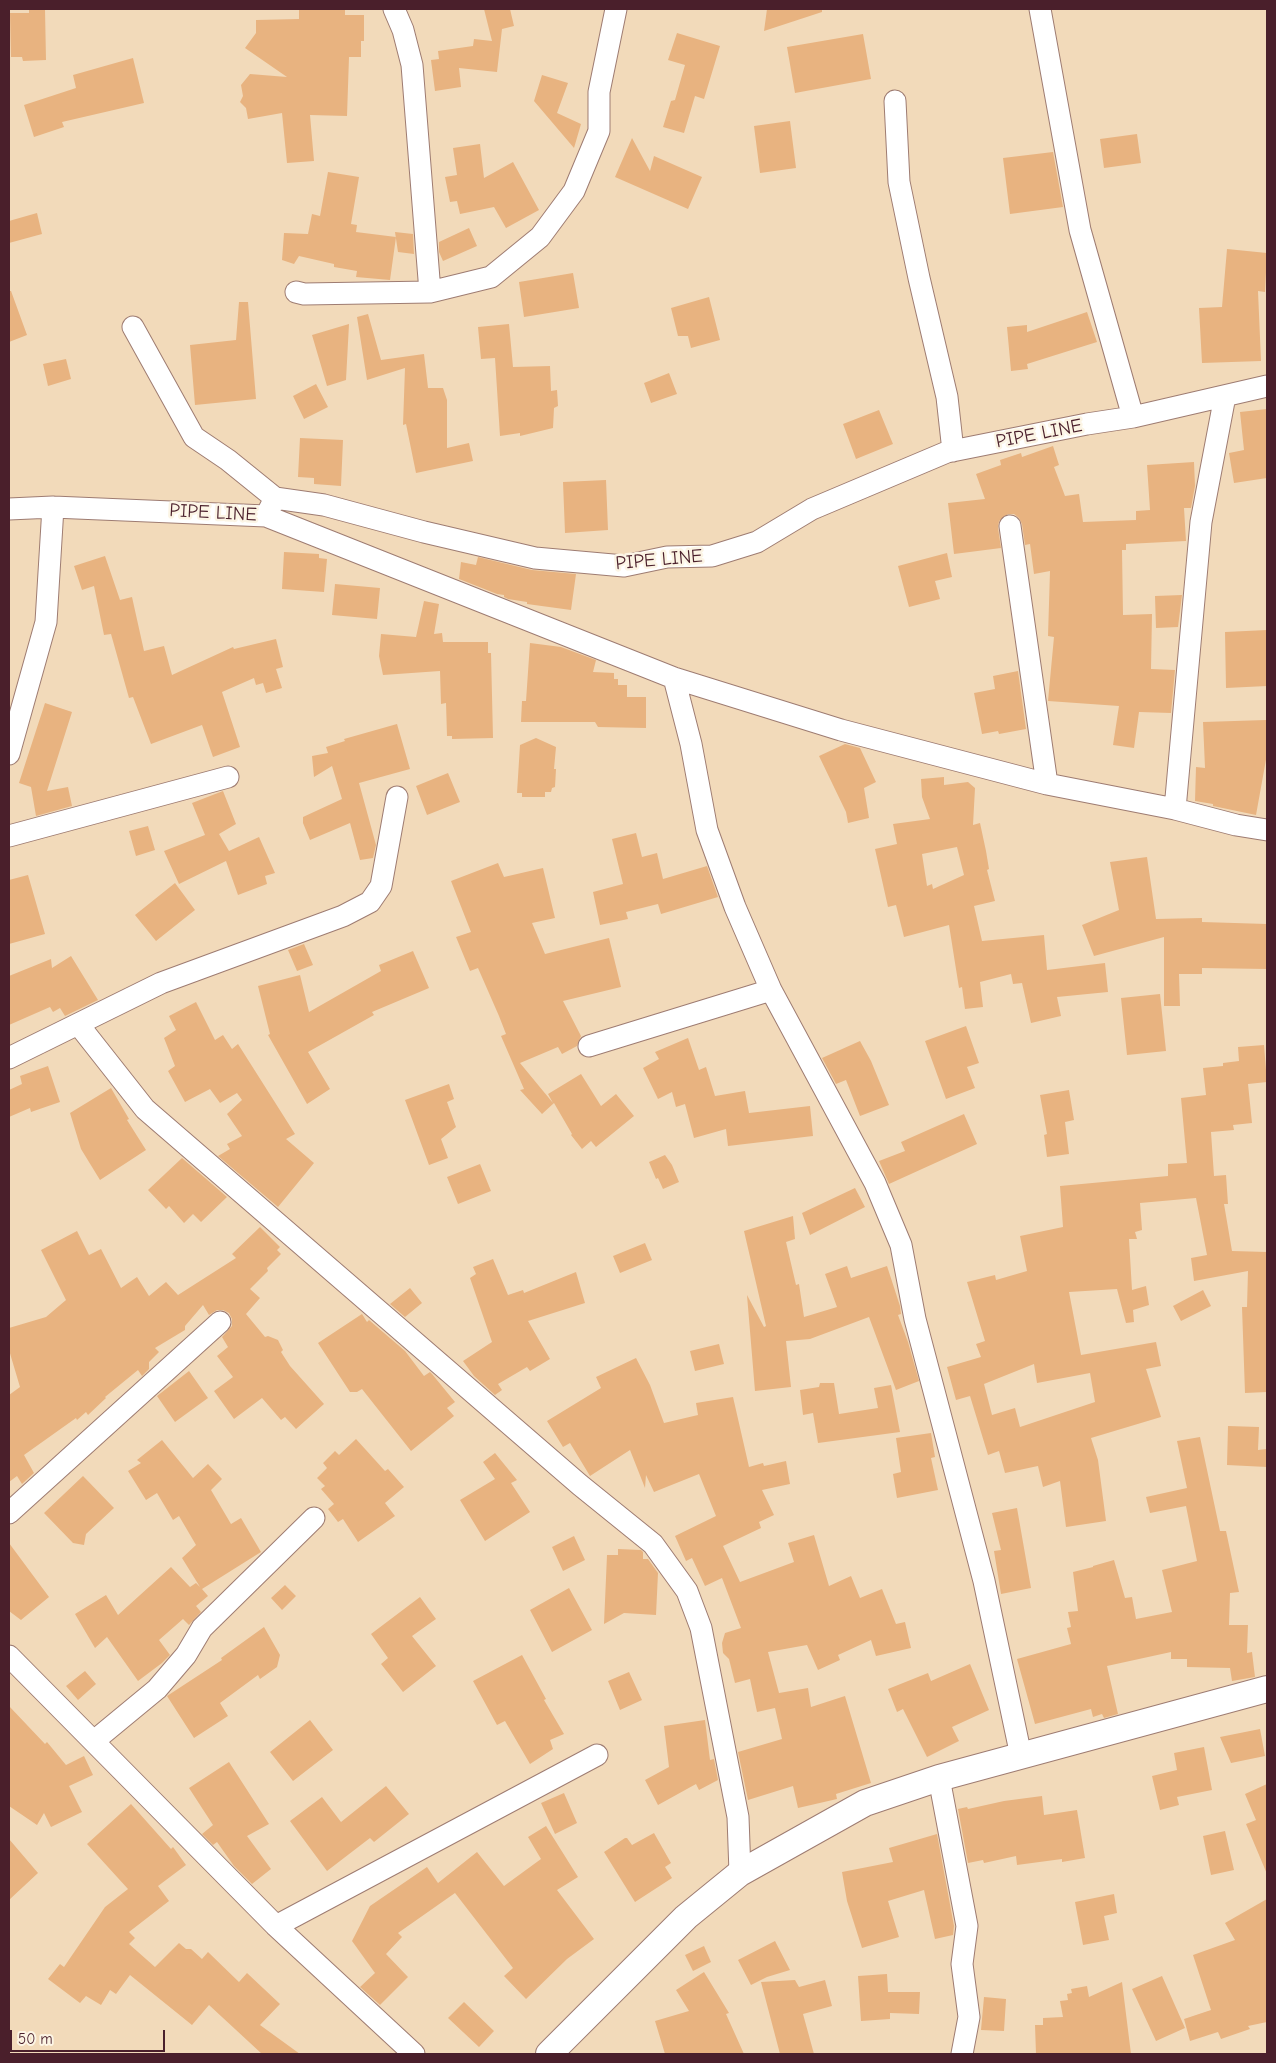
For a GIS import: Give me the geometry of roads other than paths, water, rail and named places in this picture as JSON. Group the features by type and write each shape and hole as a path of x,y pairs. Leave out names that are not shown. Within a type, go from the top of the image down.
{"street":[{"path":"394,9 412,65 430,292"},
{"path":"296,292 304,294 430,292 491,277 540,238 574,190 599,131 599,92 616,9"},
{"path":"1040,9 1080,230 1133,418"},
{"path":"895,101 899,182 947,397 953,451"},
{"path":"133,327 194,437 228,460 270,507 674,678 841,730 1047,784 1175,809 1236,825 1267,830"},
{"name":"PIPE LINE","path":"9,509 324,505 534,558 624,566 666,557 712,556 756,542 812,509 953,451 1087,424 1133,418 1225,396 1267,383"},
{"path":"1175,809 1201,522 1225,396"},
{"path":"9,754 46,622 53,507"},
{"path":"1010,526 1047,784"},
{"path":"674,678 691,744 707,830 735,907 771,990 875,1183 901,1245 915,1319 984,1581 1020,1756"},
{"path":"9,836 228,777"},
{"path":"9,1058 160,983 343,916 370,902 381,886 397,798"},
{"path":"589,1046 771,990"},
{"path":"78,1024 145,1109 580,1485 653,1544 688,1591 701,1628 738,1817 740,1873"},
{"path":"9,1513 220,1322"},
{"path":"94,1741 156,1689 186,1655 202,1628 314,1518"},
{"path":"9,1656 276,1926 414,2054"},
{"path":"549,2054 686,1917 740,1873 865,1803 939,1778 1267,1689"},
{"path":"276,1926 597,1755"},
{"path":"939,1778 967,1926 962,1964 968,2017 962,2054"}]}
